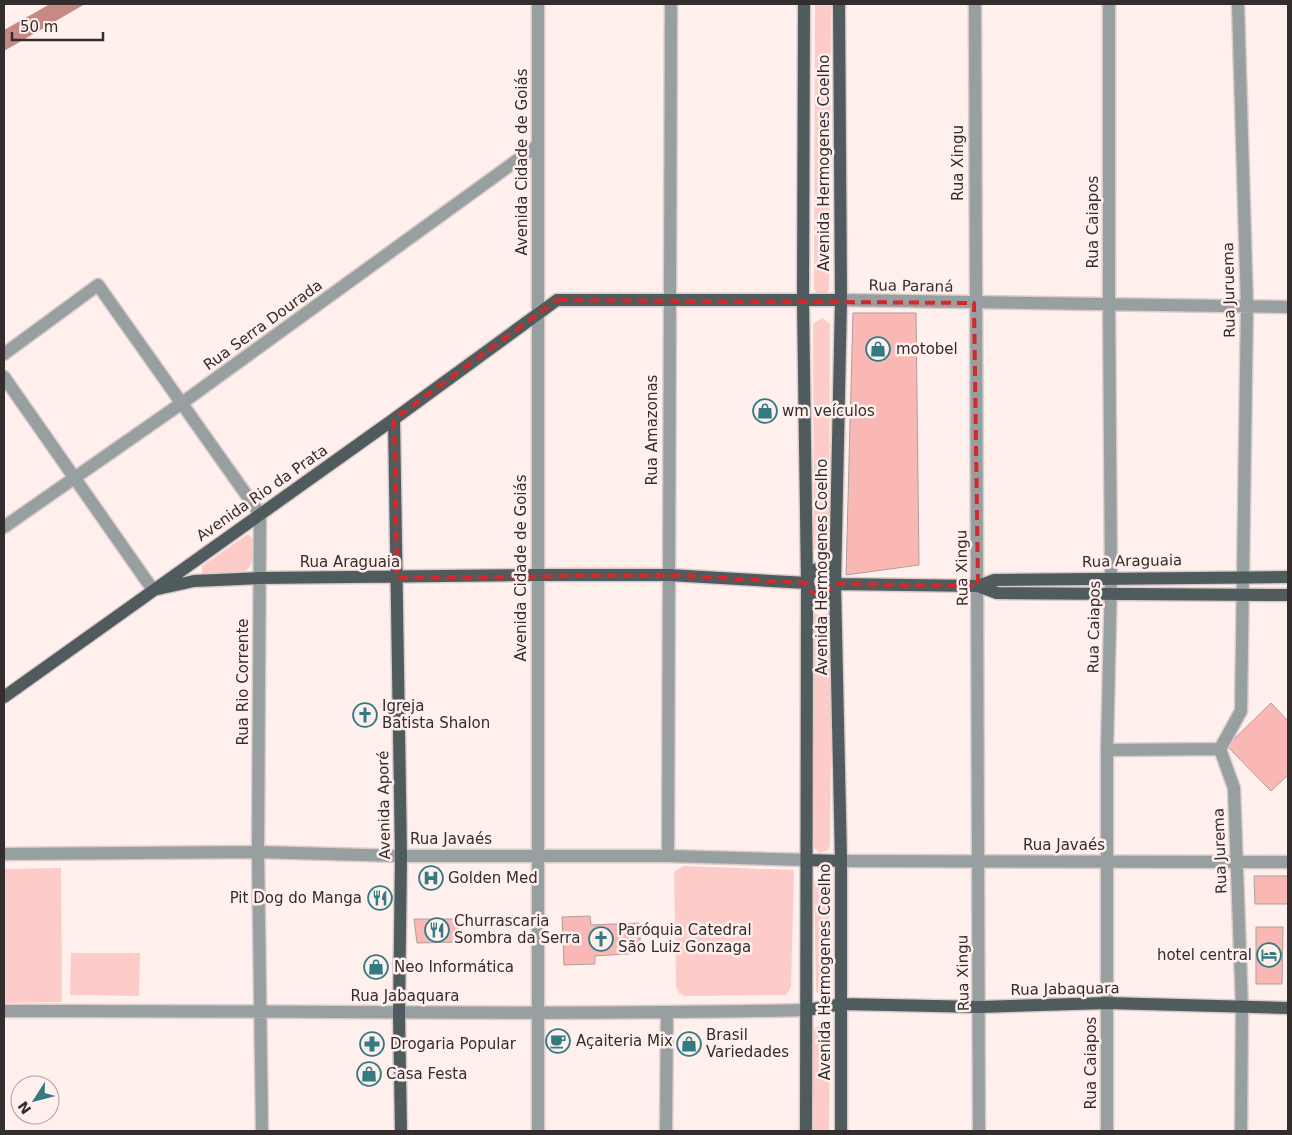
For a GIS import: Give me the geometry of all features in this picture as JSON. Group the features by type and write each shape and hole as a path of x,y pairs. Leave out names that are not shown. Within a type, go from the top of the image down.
{"main road":[{"name":"Avenida Hermogenes Coelho","path":"804,4 803,302 808,860 806,1131"},
{"name":"Avenida Hermogenes Coelho","path":"840,4 841,300 835,584 841,861 841,1131"},
{"name":"Rua Paraná","path":"537,313 557,300 803,302 841,300"},
{"name":"Avenida Rio da Prata","path":"4,696 394,419 537,313"},
{"name":"Avenida Aporé","path":"394,419 401,856 399,1014 401,1131"},
{"path":"823,568 834,575 835,584 831,593 822,596 812,592 807,583 810,574 814,570 823,568"},
{"name":"Rua Araguaia","path":"154,590 194,581 260,578 538,575 669,575 807,583"},
{"name":"Rua Araguaia","path":"978,586 994,580 1288,577"},
{"name":"Rua Araguaia","path":"835,584 978,586 997,592 1111,595 1288,595"},
{"path":"808,860 841,861"},
{"name":"Rua Jabaquara","path":"807,1010 842,1004 980,1007 1106,1003 1288,1008"}],"street":[{"name":"Avenida Cidade de Goiás","path":"538,4 538,1131"},
{"name":"Rua Amazonas","path":"668,856 671,4"},
{"name":"Rua Xingu","path":"975,4 974,304 978,586 977,861 980,1007 979,1131"},
{"name":"Rua Caiapos","path":"1108,1131 1106,1003 1107,750 1111,595 1108,305 1110,4"},
{"name":"Rua Juruema","path":"1238,4 1247,306 1244,577"},
{"name":"Rua Serra Dourada","path":"4,527 182,403 538,145"},
{"path":"4,354 98,284 260,514"},
{"name":"Rua Paraná","path":"841,300 974,304 1288,306"},
{"path":"4,377 154,590"},
{"name":"Rua Rio Corrente","path":"260,514 258,852 262,1131"},
{"path":"1107,750 1220,748 1241,711 1244,577"},
{"name":"Rua Jurema","path":"1220,748 1234,788 1242,1008 1241,1131"},
{"name":"Rua Javaés","path":"4,854 258,852 401,856 668,856 808,860"},
{"name":"Rua Javaés","path":"841,861 1288,862"},
{"name":"Rua Jabaquara","path":"4,1011 260,1010 399,1014 667,1013 807,1010"},
{"path":"666,1131 667,1013"}],"highlighted area":[{"path":"557,300 974,303 978,586 838,584 822,596 812,592 807,583 669,575 397,578 394,419"}],"shaded area":[{"path":"50,4 85,4 4,51 4,30"},
{"path":"815,4 831,4 829,290 826,294 819,295 814,289"},
{"path":"822,318 830,324 829,549 814,549 813,324"},
{"path":"248,534 254,540 253,559 247,570 243,573 205,574 202,572 202,566"},
{"path":"819,568 831,572 831,593 822,596 812,592 810,574"},
{"path":"832,612 830,845 828,850 820,853 814,848 813,613 819,615"},
{"path":"683,866 794,870 791,987 786,995 685,996 679,993 676,986 674,872"},
{"path":"61,868 62,1002 4,1003 4,869"},
{"path":"822,877 828,881 831,992 823,998 816,992 814,883"},
{"path":"71,953 140,953 139,996 70,995"},
{"path":"823,1026 830,1032 829,1131 813,1131 813,1031 817,1027"}],"building":[{"path":"853,313 916,313 919,565 846,575"},
{"path":"1271,703 1288,721 1288,775 1271,791 1227,746"},
{"path":"1254,876 1288,876 1288,904 1255,904"},
{"name":"Paróquia Catedral São Luiz Gonzaga","path":"590,916 591,925 639,923 641,953 595,956 595,964 564,965 562,917"},
{"name":"Churrascaria Sombra da Serra","path":"414,919 457,919 459,942 417,943"},
{"name":"hotel central","path":"1256,927 1283,927 1282,984 1256,984"}],"place":[{"name":"motobel","path":"878,349"},
{"name":"wm veículos","path":"765,411"},
{"name":"Igreja Batista Shalon","path":"365,715"},
{"name":"Golden Med","path":"431,878"},
{"name":"Pit Dog do Manga","path":"380,898"},
{"name":"Churrascaria Sombra da Serra","path":"437,930"},
{"name":"Paróquia Catedral São Luiz Gonzaga","path":"601,939"},
{"name":"hotel central","path":"1269,955"},
{"name":"Neo Informática","path":"376,967"},
{"name":"Açaiteria Mix","path":"558,1041"},
{"name":"Drogaria Popular","path":"372,1044"},
{"name":"Brasil Variedades","path":"689,1044"},
{"name":"Casa Festa","path":"369,1074"}]}
